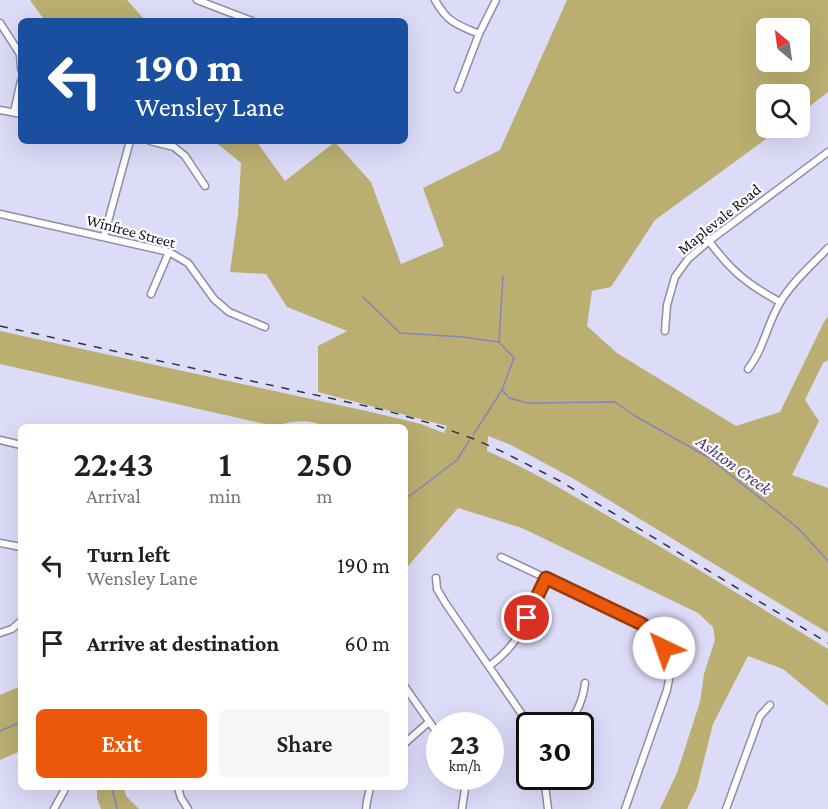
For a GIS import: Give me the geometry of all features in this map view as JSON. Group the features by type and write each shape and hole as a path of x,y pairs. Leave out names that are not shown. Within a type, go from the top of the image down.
{"street":[{"path":"197,0 244,18"},
{"path":"435,0 443,13 453,22 479,34"},
{"path":"458,89 479,34 496,0"},
{"path":"0,23 18,51"},
{"path":"0,110 17,113"},
{"path":"104,236 129,144"},
{"path":"162,144 174,147 185,156 205,186"},
{"name":"Maplevale Road","path":"665,332 667,305 675,278 688,259 828,152"},
{"name":"Winfree Street","path":"0,214 169,252 188,263 214,299 229,312 265,327"},
{"path":"709,241 735,273 780,302"},
{"path":"748,369 756,359 780,302 795,282 828,248"},
{"path":"150,294 169,252"},
{"path":"0,440 18,444"},
{"path":"0,543 18,546"},
{"path":"501,557 642,624 655,635 667,655 669,670 667,690 626,809"},
{"path":"436,578 437,589 520,712"},
{"path":"489,666 505,653 518,637 546,578"},
{"path":"0,633 12,629 18,624"},
{"path":"577,712 585,683"},
{"path":"408,691 426,718"},
{"path":"726,809 760,716 770,705"},
{"path":"408,740 426,725"},
{"path":"179,790 188,809"},
{"path":"366,809 370,790"},
{"path":"462,809 465,790"},
{"path":"546,790 548,809"},
{"path":"54,809 64,791"}],"shaded area":[{"path":"30,0 127,0 143,18 43,18"},
{"path":"567,0 828,0 828,92 810,106 810,84 756,84 756,138 767,138 655,220 611,287 592,291 587,326 617,353 736,426 780,412 828,317 828,360 823,363 805,400 819,421 792,475 828,488 828,633 574,479 511,445 488,436 487,451 533,473 608,516 828,649 828,706 783,669 748,656 713,724 697,788 687,809 660,809 677,773 700,702 704,674 715,640 713,627 698,613 522,528 458,508 408,567 408,424 318,424 306,421 265,424 0,364 0,331 371,412 421,424 444,433 447,426 318,392 318,346 347,331 287,307 266,274 230,272 238,214 241,163 218,144 258,144 285,181 332,144 337,144 371,182 401,264 444,246 423,188 500,150"},
{"path":"18,687 18,752 0,760 0,695"},
{"path":"97,790 124,790 126,796 139,809 101,809"}],"waterway":[{"path":"473,435 502,390 514,358 499,342 503,276"},
{"path":"363,297 400,333 499,342"},
{"name":"Ashton Creek","path":"502,390 509,398 528,403 615,402 635,416 708,457 798,528 828,561"},
{"path":"408,496 457,460 469,441"},
{"path":"0,731 18,723"},
{"path":"112,790 117,809"}],"railway":[{"path":"0,326 384,410 474,439 560,481 828,643"}],"route":[{"path":"527,618 546,578 642,624 655,635 664,648"}]}
